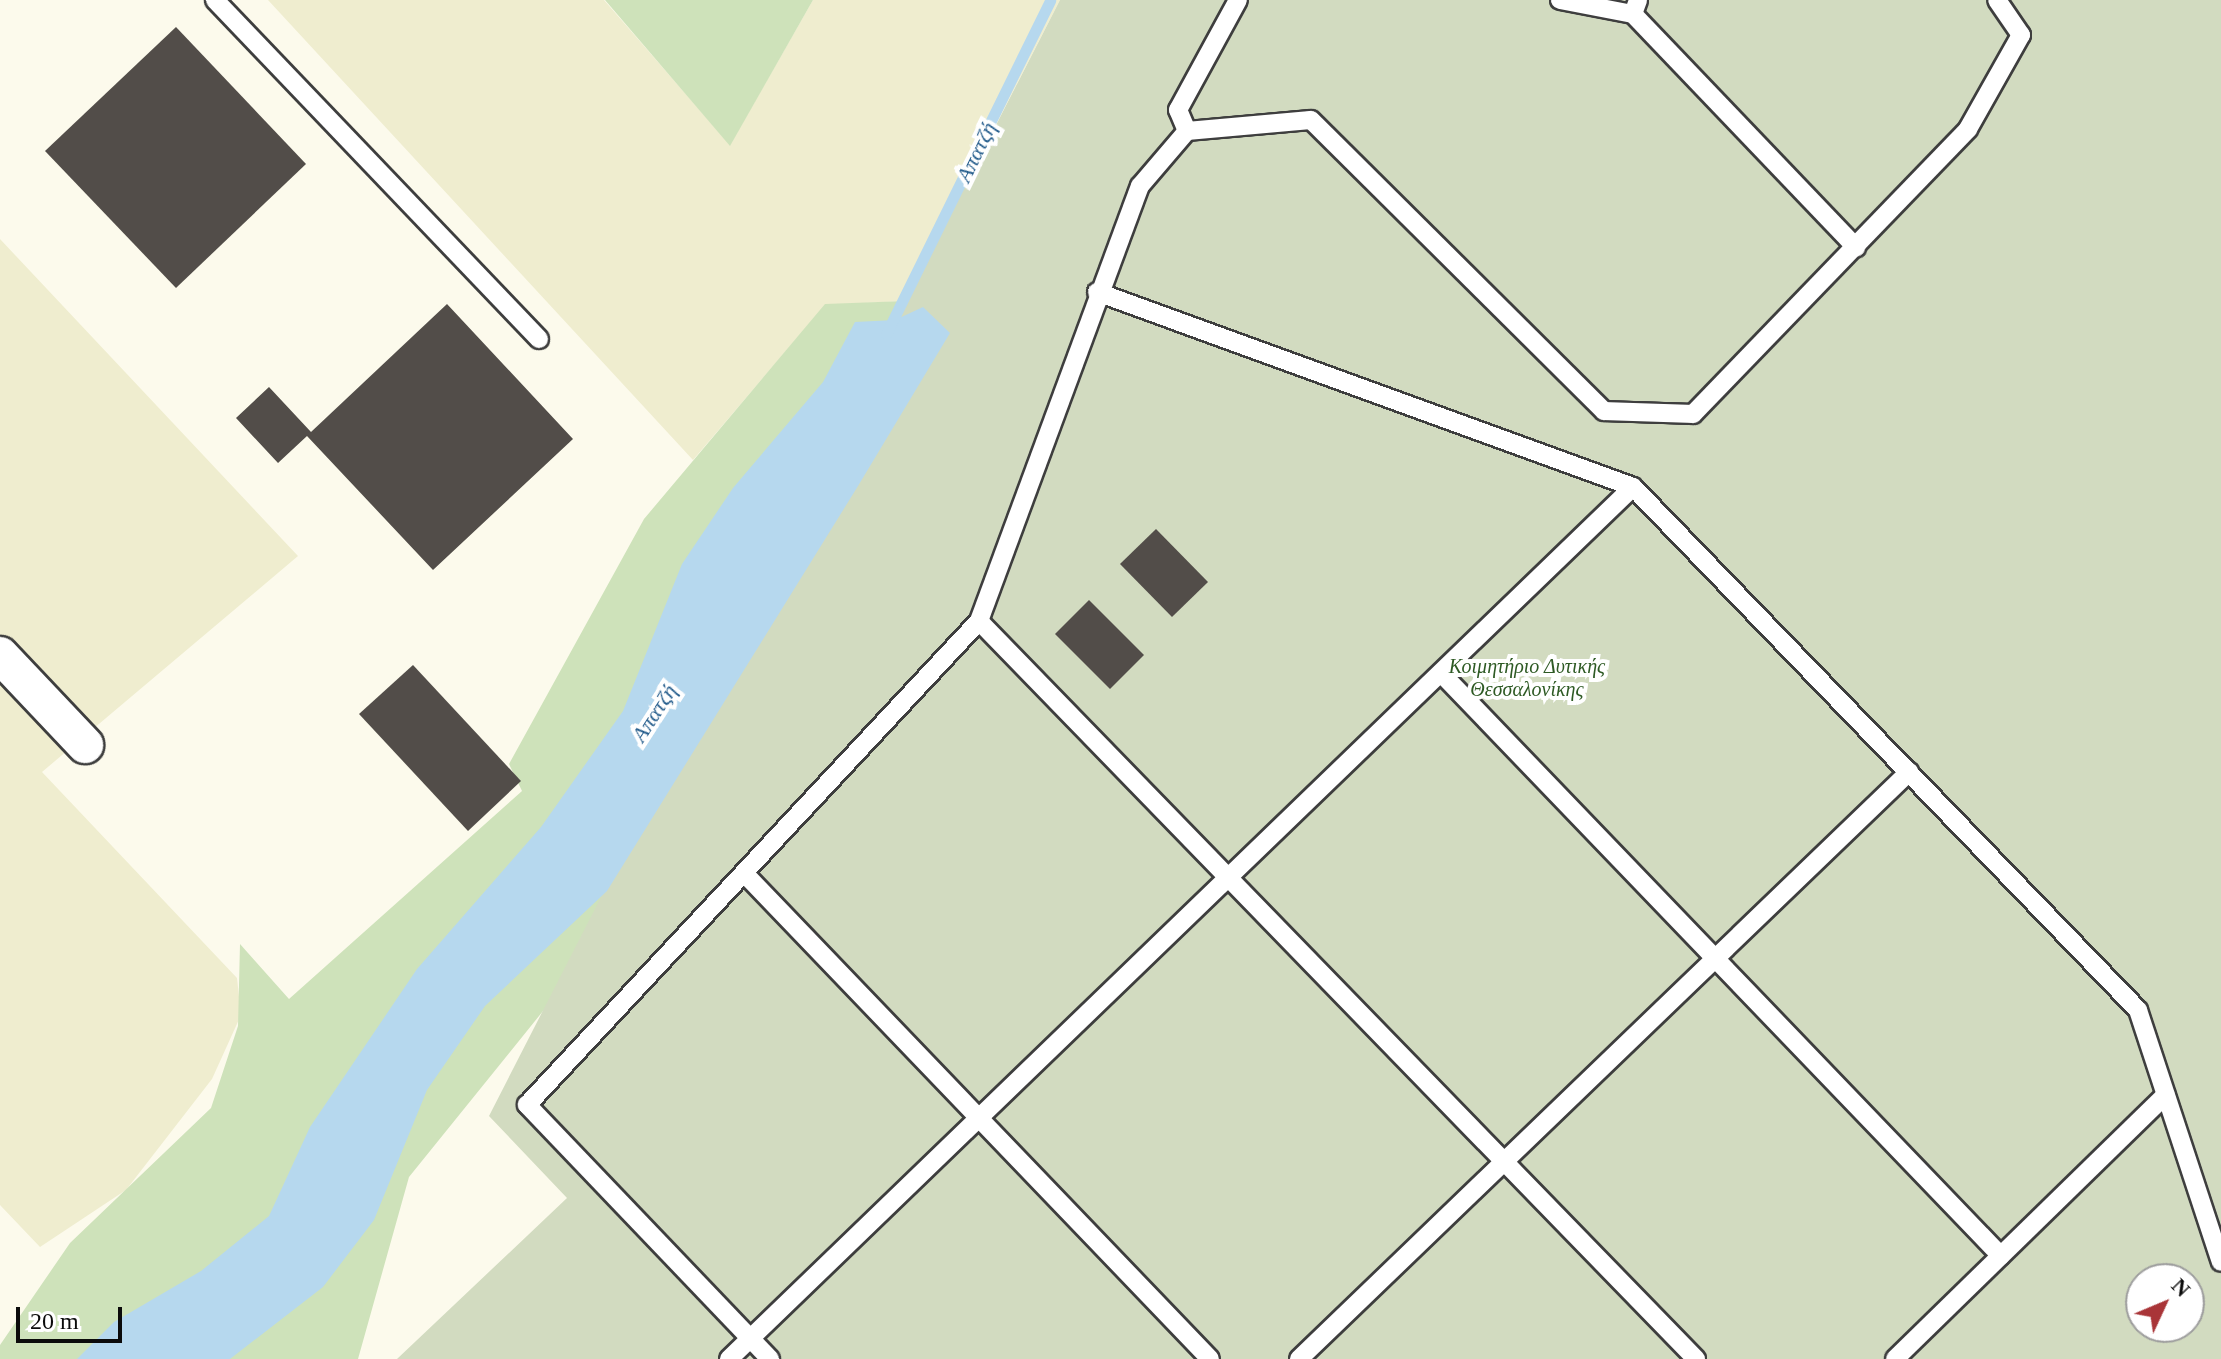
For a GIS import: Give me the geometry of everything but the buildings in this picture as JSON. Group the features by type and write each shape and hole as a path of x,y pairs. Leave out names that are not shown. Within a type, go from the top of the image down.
{"street":[{"path":"0,655 85,745"}],"lane":[{"path":"215,0 539,339"},
{"path":"1187,131 1178,110 1238,0"},
{"path":"1560,0 1635,7 1856,247"},
{"path":"770,1359 527,1105 979,621 1097,292 1140,186 1187,131 1311,120 1604,411 1693,414 1968,129 2021,35 1997,0"},
{"path":"1097,292 1633,487 2138,1010 2221,1262"},
{"path":"729,1359 1633,487"},
{"path":"979,621 1696,1359"},
{"path":"1441,673 2001,1256"},
{"path":"1299,1359 1909,772"},
{"path":"744,873 1210,1359"},
{"path":"1895,1359 2166,1095"}],"shaded area":[{"path":"268,0 604,0 730,145 813,0 1060,0 905,301 825,305 693,460"},
{"path":"0,239 298,556 42,772 237,978 241,1015 212,1079 126,1190 40,1247 0,1205"}],"green space":[{"path":"605,0 813,0 730,146"},
{"name":"Κοιμητήριο Δυτικής Θεσσαλονίκης","path":"1060,0 2221,0 2221,1359 397,1359 567,1198 489,1116"},
{"path":"905,301 623,912 409,1177 358,1359 0,1359 0,1345 70,1243 211,1108 238,1026 240,944 289,999 522,791 509,764 644,519 825,304"}],"water":[{"path":"923,307 950,333 858,486 607,891 485,1006 427,1090 374,1220 323,1287 230,1359 77,1359 114,1322 201,1271 269,1216 310,1127 417,969 541,827 623,711 682,564 733,488 823,382 855,322 895,320"}],"waterway":[{"name":"Απατζή","path":"886,334 1050,0"}]}
